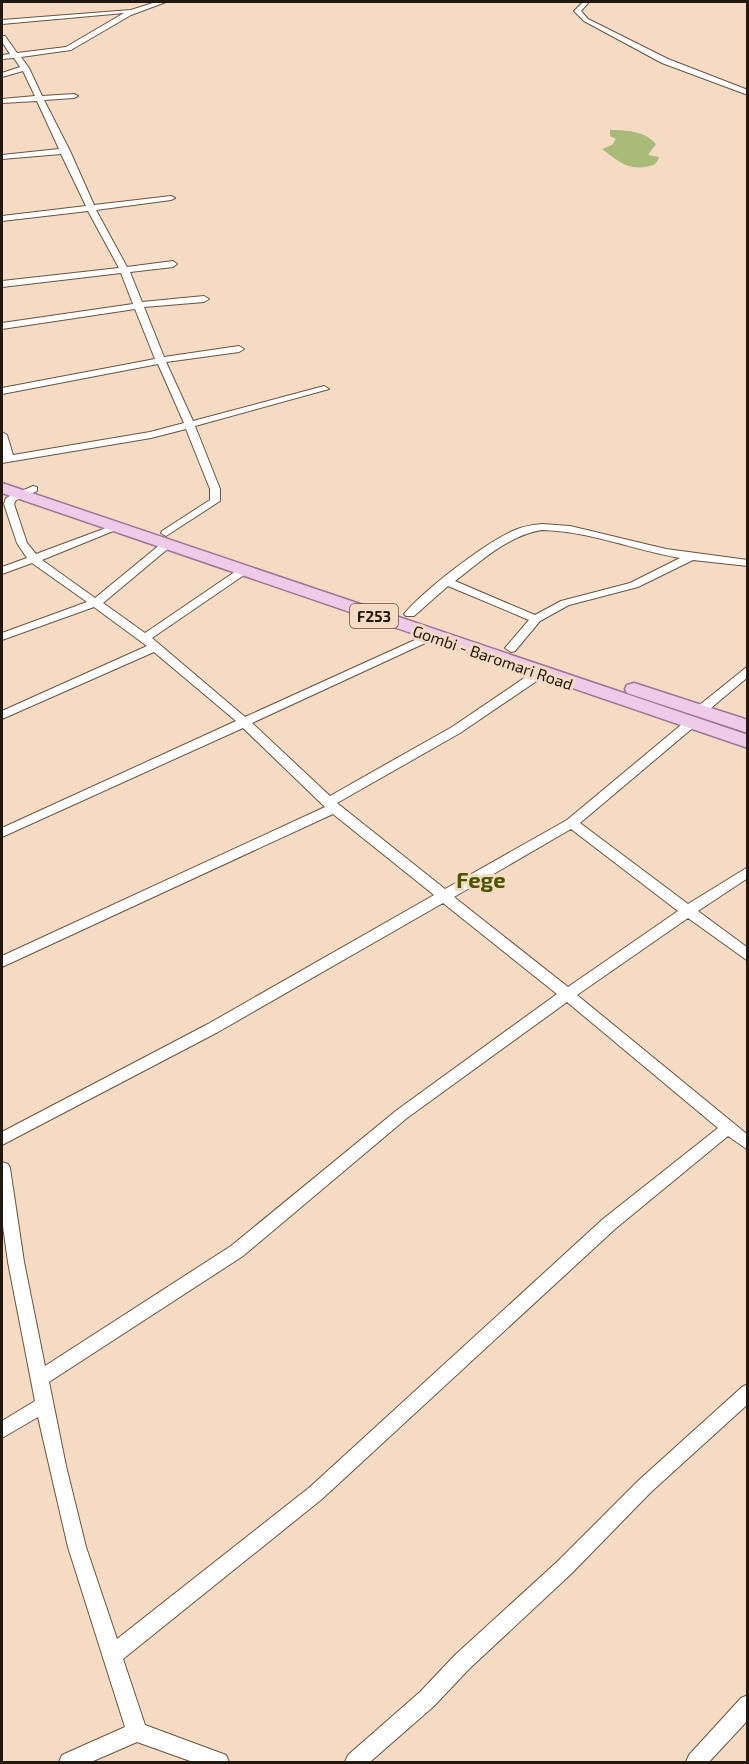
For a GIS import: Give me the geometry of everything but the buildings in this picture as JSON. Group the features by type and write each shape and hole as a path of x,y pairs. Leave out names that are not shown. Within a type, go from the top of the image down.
{"main road":[{"name":"Gombi - Baromari Road","path":"2,478 27,492 118,528 166,539 243,571 540,673 566,674"},
{"name":"Gombi - Baromari Road","path":"2,488 27,492 166,539 410,614 511,648 566,674 696,717 747,727"},
{"name":"Gombi - Baromari Road","path":"696,717 747,742"}],"street":[{"path":"2,57 74,46 132,11 163,2"},
{"path":"586,2 577,11 586,20 665,61 747,93"},
{"path":"2,22 132,11"},
{"path":"2,38 25,68 91,208 124,269 161,361 179,397 215,489 215,501 166,539 97,603 2,637"},
{"path":"2,75 25,68"},
{"path":"2,101 74,96"},
{"path":"2,157 66,151"},
{"path":"2,219 171,198"},
{"path":"2,284 174,264"},
{"path":"2,326 169,301 204,299"},
{"path":"2,391 239,349"},
{"path":"2,435 5,458 107,444 190,426 324,389"},
{"path":"27,492 11,498 9,504 22,543 35,560 145,638 244,722 331,805 568,995 747,1144"},
{"path":"2,571 118,528"},
{"path":"410,614 423,601 510,535 528,529 568,528 689,558 747,563"},
{"path":"511,648 536,619 565,603 634,585 689,558"},
{"path":"145,638 243,571"},
{"path":"448,582 536,619"},
{"path":"2,833 432,636"},
{"path":"2,715 155,647"},
{"path":"2,1138 213,1028 572,824 747,670"},
{"path":"2,962 331,805 456,730 540,673"},
{"path":"572,824 747,956"},
{"path":"41,1378 237,1251 402,1114 629,950 747,871"},
{"path":"112,1655 316,1493 609,1224 728,1128"},
{"path":"2,1168 16,1262 57,1466 77,1547 137,1732"},
{"path":"355,1762 402,1723 462,1662 565,1568 645,1486 747,1392"},
{"path":"2,1430 45,1404"},
{"path":"696,1762 747,1705"},
{"path":"69,1762 137,1732 219,1762"}],"green space":[{"path":"610,130 623,130 647,136 656,144 648,155 659,157 657,162 652,166 632,167 617,160 602,149 612,145 616,139 610,136"}],"district":[{"name":"Fege","path":"481,879"}]}
